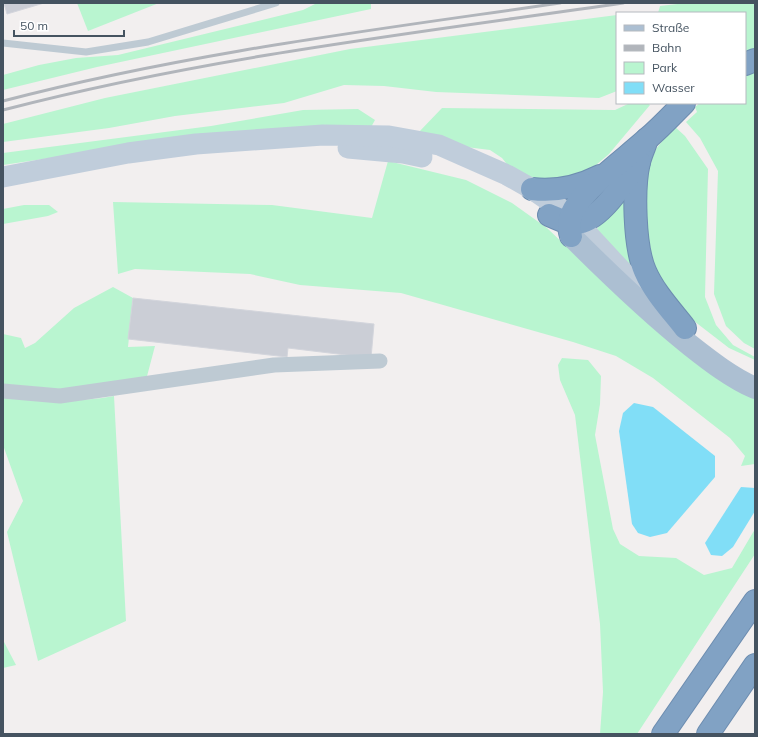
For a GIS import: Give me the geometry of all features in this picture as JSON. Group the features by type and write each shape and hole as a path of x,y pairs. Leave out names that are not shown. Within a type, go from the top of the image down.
{"highway":[{"path":"567,223 581,200 607,174 648,139 683,104"},
{"path":"567,223 586,220 598,213 639,162 648,139"},
{"path":"639,162 636,214 638,247 645,270 655,288 685,328"},
{"path":"532,189 553,191 568,189 607,174"},
{"path":"663,734 755,601"},
{"path":"708,734 755,665"}],"main road":[{"path":"3,177 128,153 196,144 323,135 389,136 439,146 508,175 532,189 633,283 685,328 729,358 754,382"},
{"path":"3,186 135,160 252,150 363,149 403,153 444,161 488,178 567,223 630,294 672,331 708,360 754,382"}],"street":[{"path":"3,391 60,396 274,365 380,361"}],"lane":[{"path":"3,43 86,52 148,42 276,3"}],"green space":[{"path":"77,3 159,3 88,31"},
{"path":"317,3 371,3 371,9 97,67 3,90 3,75 39,65 76,58 118,55 303,10"},
{"path":"686,3 755,3 755,49 746,52 746,12 658,12 660,6"},
{"path":"616,15 616,91 599,98 436,92 384,86 344,85 284,103 175,116 109,128 3,142 3,124 105,98 350,49"},
{"path":"755,72 755,349 744,343 726,326 714,294 718,171 700,138 686,122 697,112 695,107 699,104 746,104 746,75"},
{"path":"628,104 650,105 609,154 583,176 535,181 510,168 502,158 490,150 466,147 418,133 442,108 615,110"},
{"path":"358,109 375,120 370,129 171,140 3,165 3,153 211,126 303,110"},
{"path":"674,126 685,136 708,169 705,297 716,325 733,345 755,357 755,360 729,348 681,311 647,256 645,176 656,149"},
{"path":"388,161 466,180 512,203 547,228 589,268 755,398 755,464 741,466 745,456 730,438 653,378 616,356 573,342 401,293 300,285 250,274 135,269 118,274 113,202 272,205 372,218"},
{"path":"634,185 651,294 595,231"},
{"path":"24,205 49,205 58,212 48,216 3,224 3,209"},
{"path":"113,287 133,298 128,347 155,346 146,380 70,390 3,384 3,334 21,338 25,348 35,343 74,308"},
{"path":"562,358 588,360 601,376 600,404 595,435 613,529 620,544 639,556 676,558 704,575 732,568 755,529 755,554 637,734 600,734 603,692 600,624 575,415 560,380 558,365"},
{"path":"3,396 45,400 87,400 114,396 126,621 38,661 7,532 23,501 3,445"},
{"path":"3,640 16,665 3,668"}],"water":[{"path":"634,403 653,407 715,456 715,477 667,533 650,537 638,533 632,524 619,431 623,413"},
{"path":"741,487 755,488 755,511 733,547 722,556 711,555 705,543"}],"building":[{"path":"4,3 44,3 7,14"},
{"path":"133,298 374,324 371,358 288,348 287,357 128,339"}],"railway":[{"path":"3,101 72,84 210,56 350,33 560,3"},
{"path":"3,110 79,91 234,61 389,36 623,3"}]}
